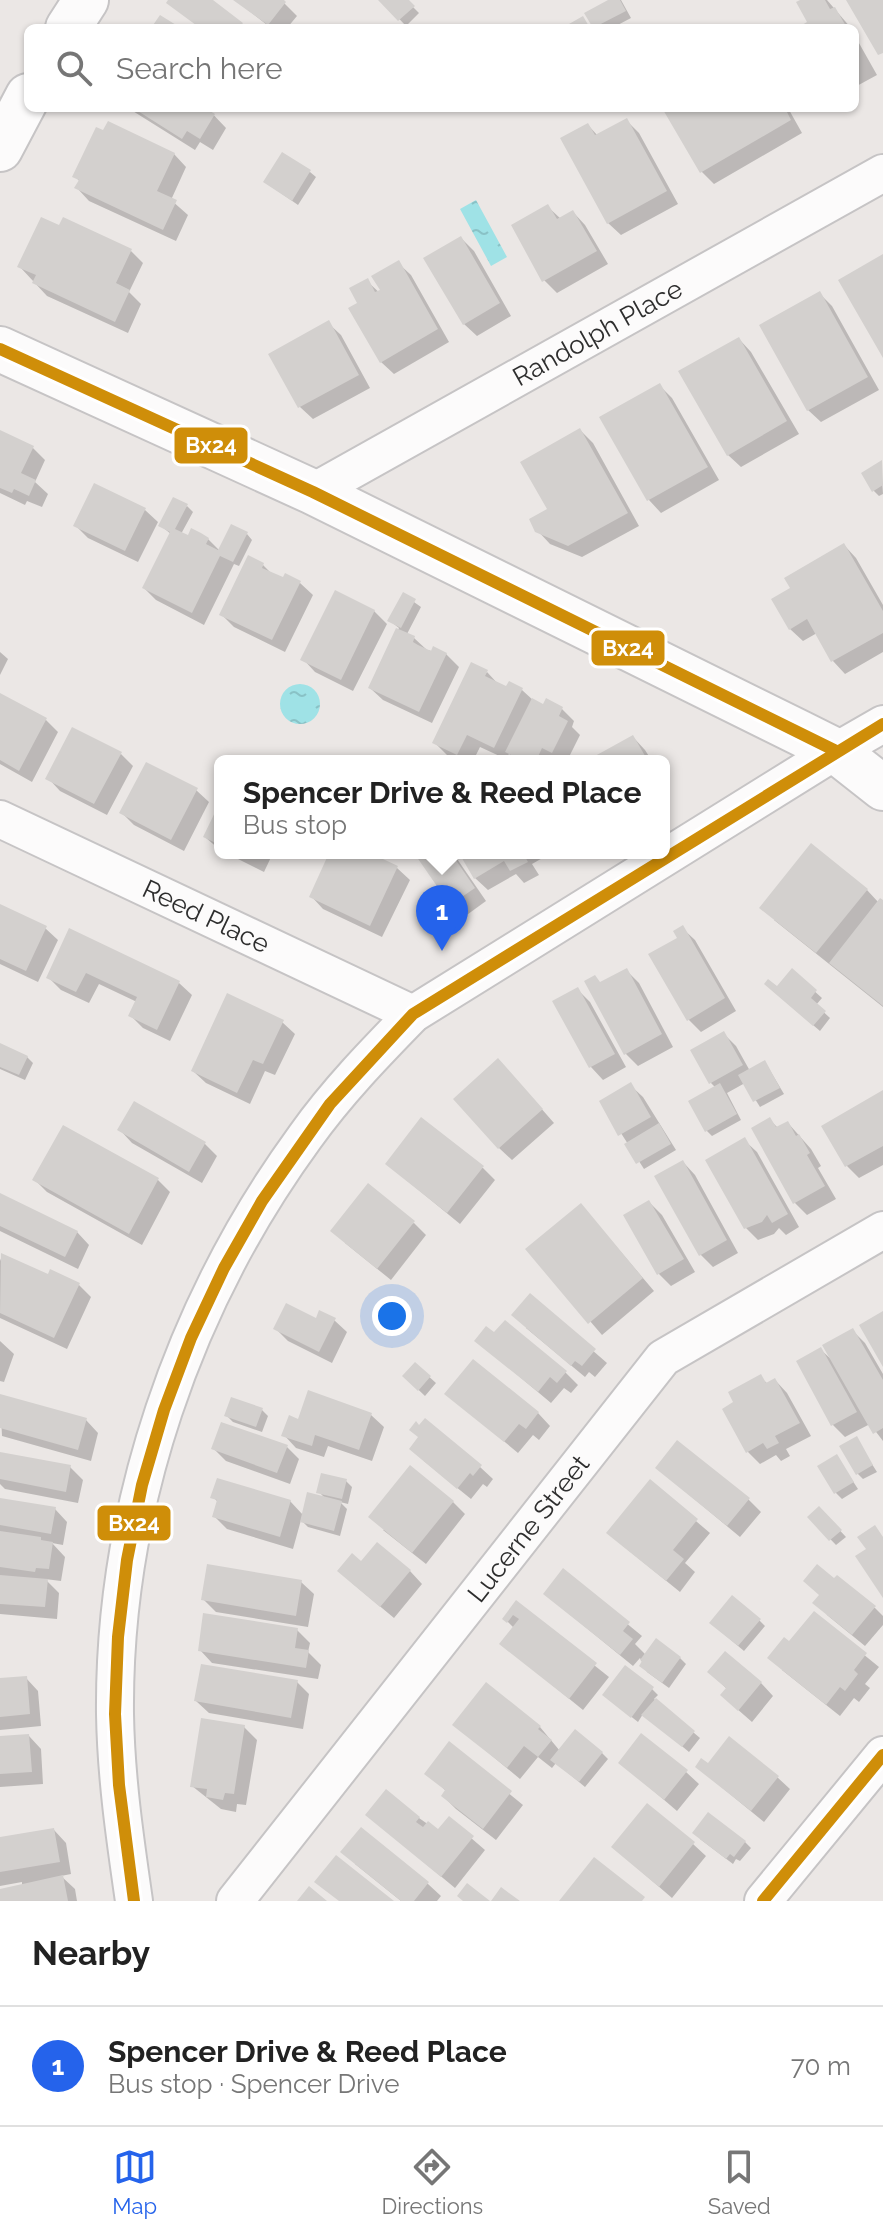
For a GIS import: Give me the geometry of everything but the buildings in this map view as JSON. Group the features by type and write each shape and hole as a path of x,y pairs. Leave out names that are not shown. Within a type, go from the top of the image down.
{"street":[{"path":"71,24 86,0"},
{"path":"0,149 24,104"},
{"name":"Randolph Place","path":"313,492 883,173"},
{"path":"0,349 313,492 836,751 883,788"},
{"path":"670,854 883,724"},
{"name":"Reed Place","path":"0,819 413,1014"},
{"path":"134,1901 120,1812 115,1713 120,1618 132,1534 151,1451 178,1370 211,1291 257,1208 306,1135 361,1068 413,1014 662,859"},
{"name":"Lucerne Street","path":"235,1901 663,1358 883,1230"},
{"path":"763,1901 883,1755"}],"water":[{"path":"476,200 507,257 491,266 460,209"},
{"path":"300,684 314,690 320,704 314,718 300,724 286,718 280,704 286,690"}],"transit line":[{"name":"Bx24","path":"0,349 313,492 836,751"},
{"name":"Bx24","path":"670,855 883,724"},
{"name":"Bx24","path":"134,1901 119,1785 115,1714 118,1637 127,1560 142,1485 164,1410 191,1338 224,1268 262,1201 330,1104 413,1014 664,859"},
{"name":"Bx24","path":"763,1901 883,1755"}],"place":[{"name":"Spencer Drive & Reed Place","path":"442,951"}]}
